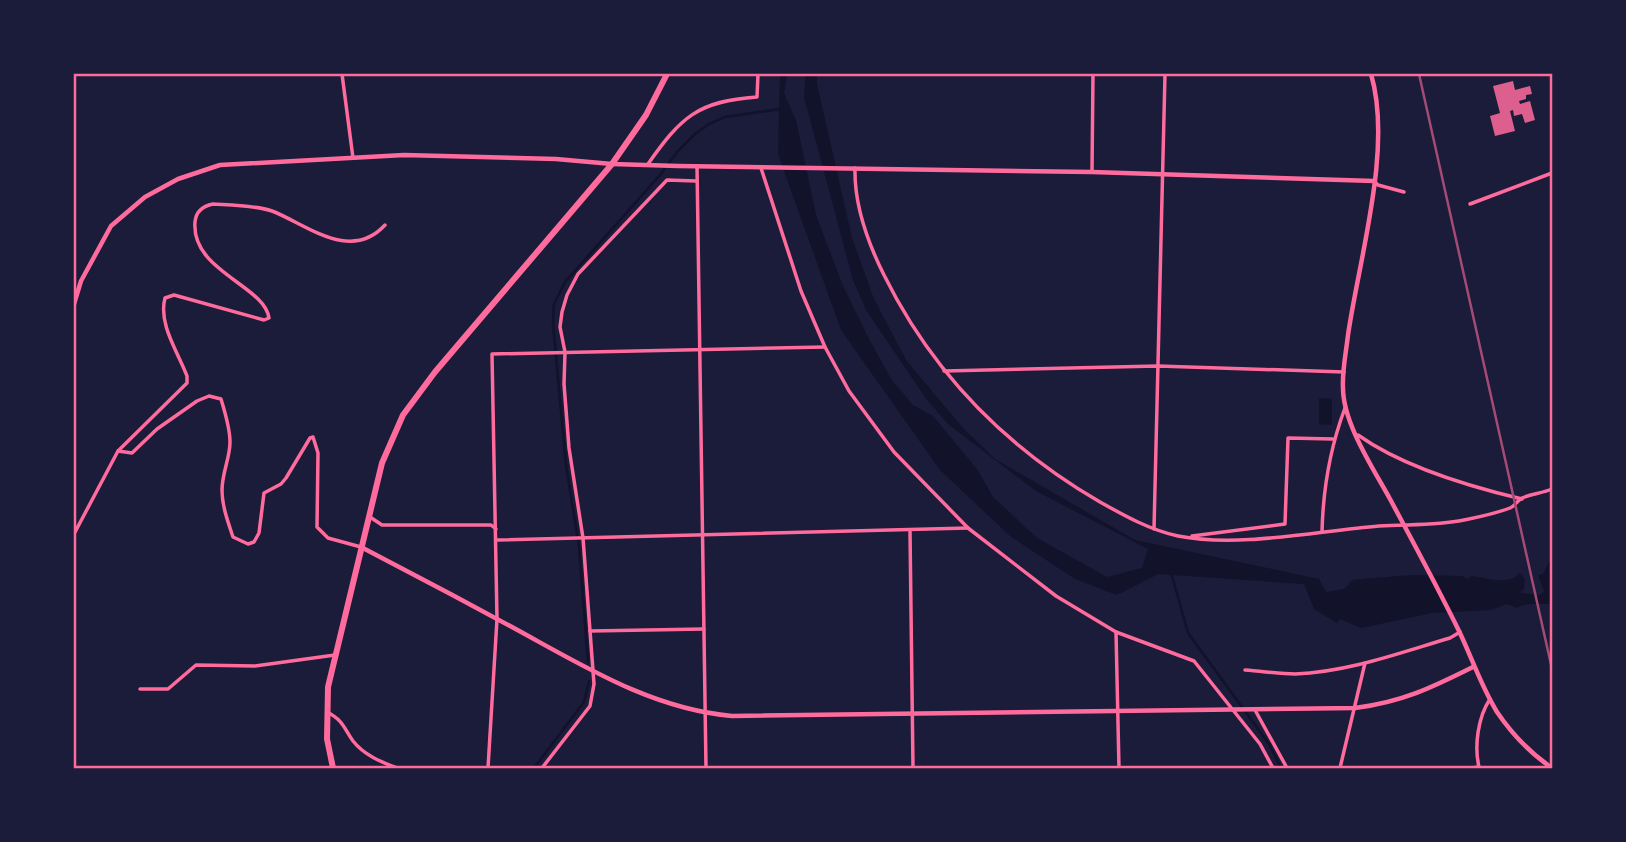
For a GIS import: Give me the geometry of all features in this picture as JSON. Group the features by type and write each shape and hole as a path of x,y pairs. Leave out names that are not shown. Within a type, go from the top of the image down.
{"highway":[{"path":"333,768 327,739 328,687 382,463 403,415 435,372 612,164 646,115 667,74"}],"street":[{"path":"342,74 353,158"},
{"path":"648,164 677,127 695,112 706,106 733,99 757,97 758,74"},
{"path":"1091,173 1093,74"},
{"path":"1154,529 1165,74"},
{"path":"1371,74 1377,101 1374,181 1343,372 1345,408 1370,463 1460,632 1473,667 1490,699 1517,739 1552,768"},
{"path":"74,304 80,281 111,226 145,197 178,179 220,165 404,155 556,159 678,166 1164,174 1374,181 1378,185 1404,192"},
{"path":"697,166 706,768"},
{"path":"764,167 801,291 825,347 849,391 876,429 915,475 968,528 1056,596 1116,632 1194,661 1260,744 1273,768"},
{"path":"855,168 858,198 875,255 912,325 944,371 975,406 1031,456 1089,496 1154,529 1185,537 1237,540 1403,525 1423,526 1460,521 1513,507 1521,499 1552,489"},
{"path":"1470,204 1552,173"},
{"path":"541,768 590,706 594,684 582,538 569,448 564,352 560,327 562,312 578,274 667,180 696,181"},
{"path":"74,534 118,451 187,383 187,376 167,328 163,306 165,298 174,295 264,320 269,318 263,305 216,266 199,246 195,223 197,213 204,206 213,204 270,210 326,238 345,240 365,238 378,233 385,225"},
{"path":"488,768 497,619 492,354 825,347"},
{"path":"944,371 1158,366 1343,372"},
{"path":"118,451 132,453 157,429 190,406 209,396 221,399 230,443 223,471 222,494 233,537 248,544 254,542 259,533 264,493 281,484 313,437 318,453 317,527 328,538 361,547 593,671 671,705 705,714 732,716 1355,708 1387,704 1428,690 1473,667"},
{"path":"1322,532 1323,505 1334,439 1345,408"},
{"path":"1357,435 1377,448 1448,478 1485,491 1521,499"},
{"path":"1185,537 1285,524 1288,438 1334,439"},
{"path":"368,515 382,525 491,525 496,529"},
{"path":"496,540 968,528"},
{"path":"910,531 913,768"},
{"path":"590,631 704,629"},
{"path":"1116,632 1119,768"},
{"path":"1245,670 1292,674 1365,663 1450,638 1460,632"},
{"path":"140,689 168,689 196,665 255,666 335,655"},
{"path":"1340,768 1365,663"},
{"path":"1471,768 1479,767 1477,744 1485,706 1490,699"},
{"path":"1252,708 1287,768"},
{"path":"327,712 341,719 354,742 373,758 397,768"}],"shaded area":[{"path":"780,74 787,74 784,93 796,120 816,215 843,286 891,379 913,405 933,416 977,469 993,497 1037,538 1107,577 1142,568 1148,549 1036,491 949,425 927,400 866,310 853,280 804,97 806,74 817,74 852,238 874,299 906,360 963,428 995,459 1135,540 1319,579 1326,592 1344,589 1353,580 1372,578 1414,575 1462,576 1468,579 1472,576 1504,580 1520,573 1525,580 1524,589 1520,593 1540,595 1544,591 1538,575 1543,574 1552,556 1552,603 1517,608 1507,604 1491,610 1432,613 1361,628 1340,619 1337,623 1314,609 1304,584 1158,574 1117,595 1075,579 1010,536 940,470 841,330 778,154"},
{"path":"1319,398 1332,399 1332,425 1319,424"}],"building":[{"path":"1513,81 1515,90 1530,86 1532,94 1519,101 1520,104 1530,101 1535,120 1525,123 1522,114 1514,116 1513,110 1510,111 1515,131 1495,136 1490,116 1500,113 1493,86"}],"waterway":[{"path":"588,662 579,546 566,465 553,323 554,304 565,282 695,134 725,117 780,109"},
{"path":"1171,572 1188,633 1269,744 1281,768"},
{"path":"534,768 584,702 589,681"}],"railway":[{"path":"1419,74 1552,669"}]}
